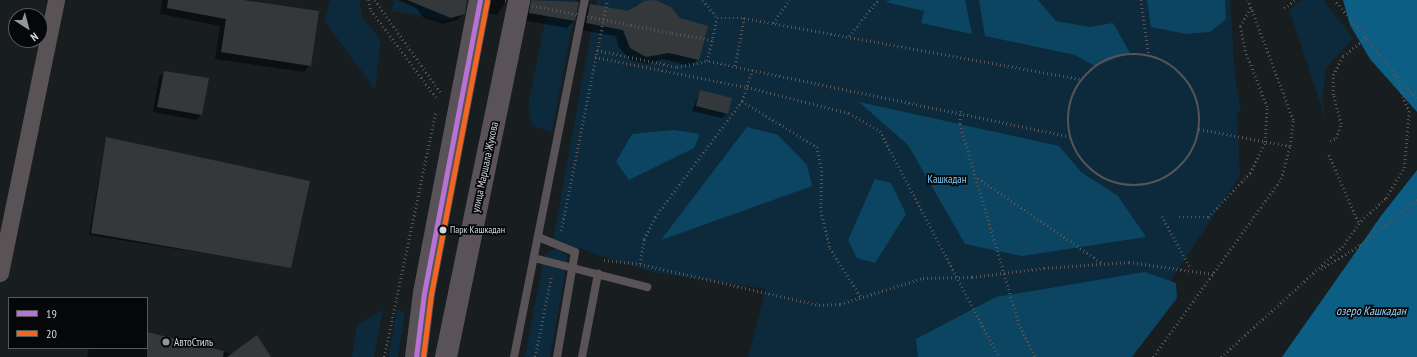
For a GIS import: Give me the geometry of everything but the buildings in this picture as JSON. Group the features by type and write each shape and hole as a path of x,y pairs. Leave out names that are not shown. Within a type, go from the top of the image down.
{"main road":[{"path":"416,357 424,292 480,0"},
{"name":"улица Маршала Жукова","path":"446,357 519,0"}],"street":[{"path":"0,274 56,0"}],"lane":[{"path":"514,357 584,0"},
{"path":"538,237 575,252 557,357"},
{"path":"534,258 647,286"},
{"path":"582,357 598,274"}],"path":[{"path":"368,0 371,10 438,98 384,357"},
{"path":"375,0 444,97 443,104"},
{"path":"505,0 712,40"},
{"path":"558,245 607,0"},
{"path":"703,0 717,18"},
{"path":"773,23 789,0"},
{"path":"848,36 878,0"},
{"path":"1141,0 1149,55"},
{"path":"1153,357 1281,179 1290,146 1292,120 1248,0"},
{"path":"1284,8 1295,0"},
{"path":"1334,0 1367,37 1417,99"},
{"path":"1179,217 1208,217 1250,173 1265,142 1267,107 1245,51 1240,26 1251,8"},
{"path":"707,60 717,18"},
{"path":"717,18 744,18 1081,79"},
{"path":"735,66 744,18"},
{"path":"1330,141 1336,138 1341,124 1333,95 1333,75 1343,56 1367,37"},
{"path":"597,50 677,67 707,60 961,111 1070,137"},
{"path":"1130,53 1149,55 1167,62 1195,89 1200,130 1194,149 1182,165 1166,178 1141,185 1108,181 1091,170 1078,155 1070,137 1067,117 1071,97 1081,79 1095,66 1112,57 1130,53"},
{"path":"595,57 746,87 849,113 880,131 999,357"},
{"path":"640,264 644,240 655,216 742,101 752,70"},
{"path":"1221,357 1342,247 1359,223 1386,198 1404,168 1409,112 1393,71"},
{"path":"742,101 817,146 822,172 821,211 830,248 861,297"},
{"path":"961,111 960,124 1006,271 1020,326 1036,357"},
{"path":"440,119 441,112"},
{"path":"1200,130 1290,146"},
{"path":"1329,155 1359,223"},
{"path":"978,178 1102,264"},
{"path":"1316,272 1360,245 1417,200"},
{"path":"1162,216 1191,269"},
{"path":"598,259 640,264 818,304 840,304 923,278 956,277 1006,271 1129,262 1191,269 1213,274"},
{"path":"535,357 554,264"}],"green space":[{"path":"330,0 359,0 363,18 381,40 375,89 328,26 325,19"},
{"path":"394,0 452,8 451,20 392,11"},
{"path":"549,0 577,0 552,132 532,126 528,106"},
{"name":"Кашкадан","path":"597,0 1230,0 1235,75 1241,111 1237,111 1240,176 1120,357 748,357 766,289 651,272 553,240"},
{"path":"891,0 965,0 972,34 921,23 924,11 885,2"},
{"path":"979,0 1038,0 1056,21 1090,27 1113,23 1130,53 1095,66 1075,55 985,36"},
{"path":"1147,0 1225,0 1226,19 1210,32 1186,34 1151,27"},
{"path":"1302,0 1323,0 1353,38 1326,68 1322,102 1327,124 1289,9"},
{"path":"859,102 1059,146 1081,172 1118,196 1146,237 1022,256 965,244 908,145"},
{"path":"747,127 778,135 807,165 812,186 661,240"},
{"path":"674,130 700,134 694,148 629,180 616,162 632,134"},
{"path":"875,179 891,183 906,214 875,263 857,258 848,240"},
{"path":"557,248 568,257 550,357 525,357 545,254"},
{"path":"1145,272 1176,283 1177,298 1132,357 918,357 916,339 996,297"},
{"path":"397,309 405,313 398,357 388,357"},
{"path":"383,310 374,357 352,357 357,325"}],"water":[{"path":"1343,0 1417,0 1417,112 1370,59 1350,25"},
{"name":"озеро Кашкадан","path":"1417,170 1417,357 1282,357 1381,216"}],"transit line":[{"name":"19","path":"416,357 424,293 480,0"},
{"name":"20","path":"423,357 431,294 487,1"}],"place":[{"name":"Парк Кашкадан","path":"443,230"},
{"name":"АвтоСтиль","path":"166,342"}]}
